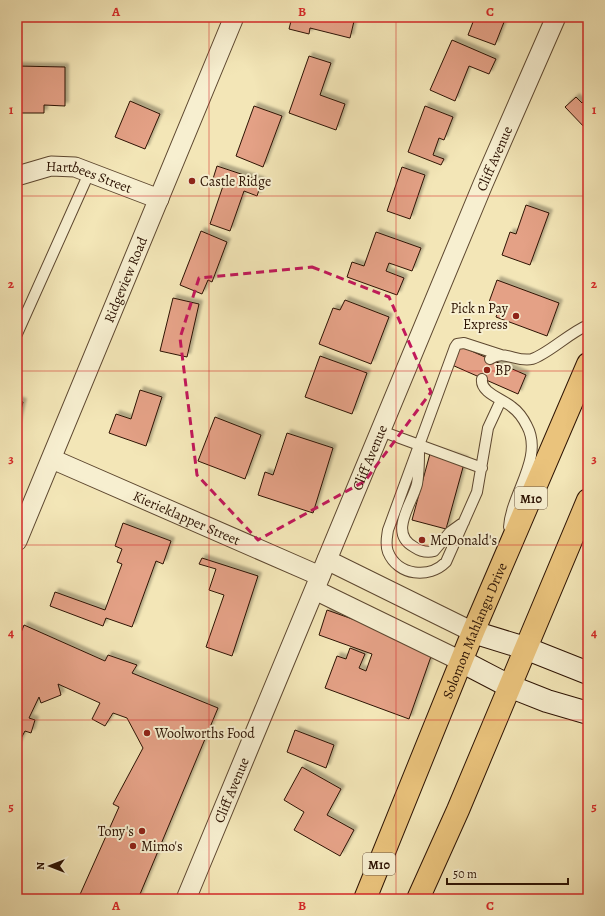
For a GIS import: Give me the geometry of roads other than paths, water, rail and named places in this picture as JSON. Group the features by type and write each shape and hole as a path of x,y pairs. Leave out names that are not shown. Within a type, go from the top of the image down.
{"main road":[{"name":"Solomon Mahlangu Drive","path":"365,899 473,632 588,364"},
{"path":"418,899 458,810 588,500"},
{"path":"473,632 525,648 588,673"},
{"path":"461,661 509,686 547,701 588,713"}],"street":[{"name":"Ridgeview Road","path":"17,541 234,17"},
{"name":"Cliff Avenue","path":"186,899 483,184 556,17"},
{"name":"Hartbees Street","path":"17,176 51,166 75,167 159,199"},
{"name":"Kierieklapper Street","path":"52,459 321,575 473,632"},
{"name":"Kierieklapper Street","path":"321,575 461,661"}],"lane":[{"path":"17,334 90,172"},
{"path":"501,400 488,428 477,492 446,562 440,568 431,572 418,574 406,570 392,559 386,543 388,530 457,344 464,343 501,355 525,360 536,358 571,333 588,325"},
{"path":"490,359 501,355"},
{"path":"482,379 483,387 486,390 520,414 528,427 532,443 529,463 512,511 508,549"},
{"path":"381,431 482,468"},
{"path":"419,446 417,484 402,522 401,532 404,539 415,548 424,551 434,551 450,532 465,521"}],"place":[{"name":"Castle Ridge","path":"192,181"},
{"name":"Pick n Pay Express","path":"516,316"},
{"name":"BP","path":"487,370"},
{"name":"McDonald's","path":"422,540"},
{"name":"Woolworths Food","path":"147,733"},
{"name":"Tony's","path":"142,831"},
{"name":"Mimo's","path":"133,846"}]}
